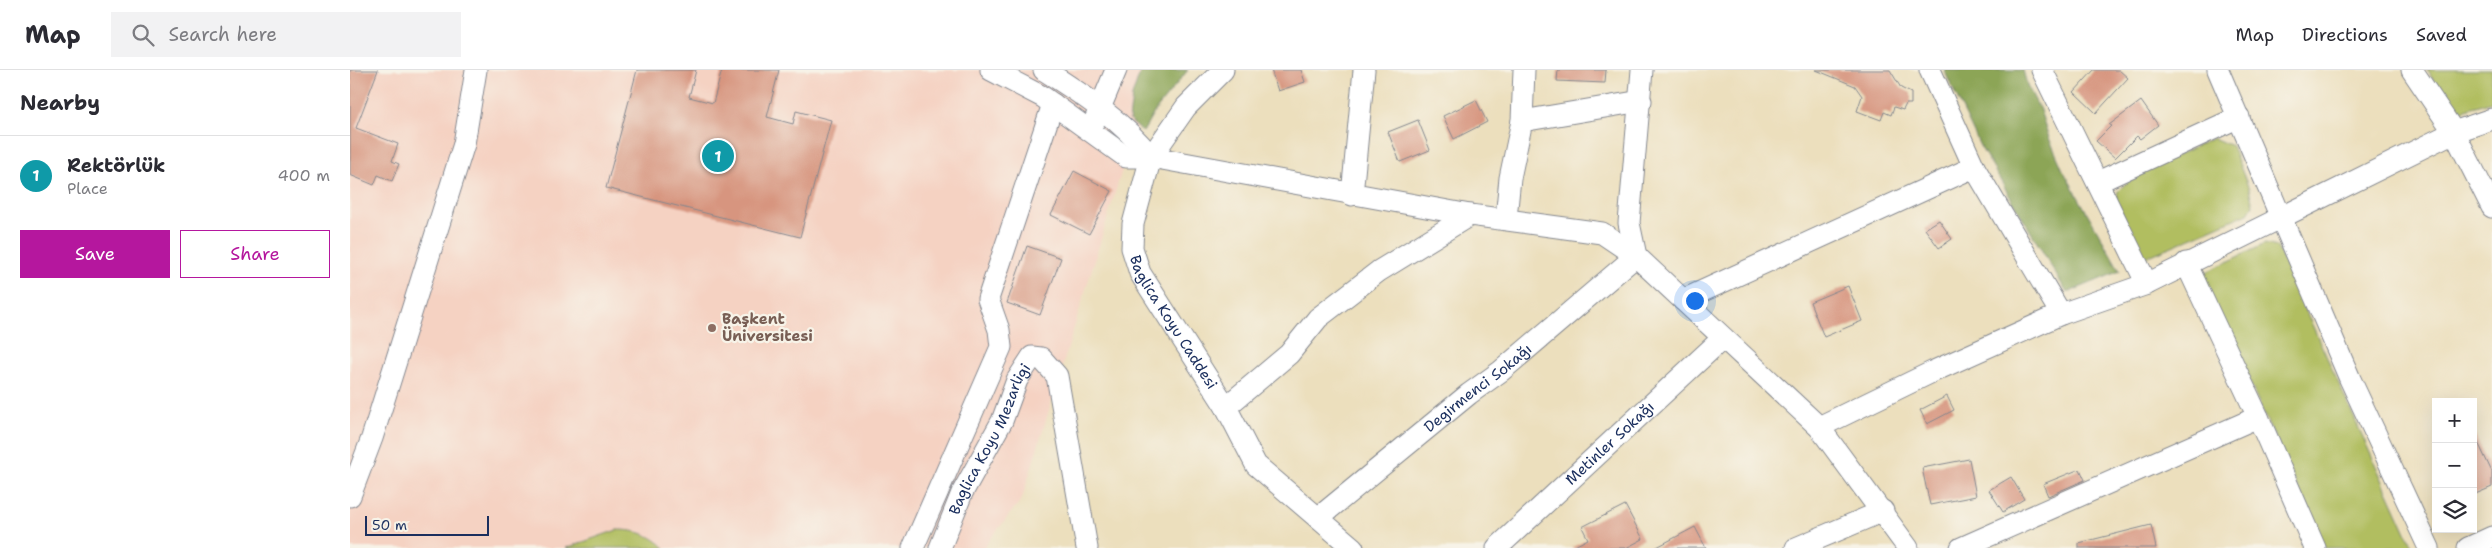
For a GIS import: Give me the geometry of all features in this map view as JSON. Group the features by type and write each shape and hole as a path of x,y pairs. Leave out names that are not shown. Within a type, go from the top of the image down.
{"street":[{"path":"350,496 374,433 464,144 476,70"},
{"path":"990,70 1053,104 1126,157 1151,157 1470,215 1506,218 1602,232 1636,256 1819,427 1883,511 1908,548"},
{"path":"1044,70 1100,108 1137,139 1151,157"},
{"path":"1089,131 1116,70"},
{"name":"Baglica Koyu Caddesi","path":"1223,70 1186,107 1151,157 1133,224 1132,248 1140,274 1226,407 1256,465 1353,548"},
{"path":"1352,195 1364,70"},
{"path":"1506,218 1510,178 1522,121 1524,70"},
{"path":"1930,70 1974,167 2061,314"},
{"path":"2042,70 2147,284"},
{"path":"2218,70 2280,219 2350,379 2429,548"},
{"path":"2412,70 2454,132 2492,207"},
{"path":"1636,256 1629,223 1640,101 1646,72"},
{"path":"1522,121 1640,101"},
{"path":"913,548 1001,348 999,330 988,299 1053,104"},
{"path":"2098,182 2239,117"},
{"path":"1819,427 1934,371 2061,314 2147,284 2186,263 2280,219 2454,132 2492,119"},
{"path":"1683,300 1974,167"},
{"path":"1226,407 1289,354 1318,318 1379,271 1470,215"},
{"name":"Degirmenci Sokağı","path":"1318,518 1469,394 1501,371 1636,256"},
{"path":"2186,263 2258,417 2315,548"},
{"name":"Metinler Sokağı","path":"1497,548 1723,338"},
{"name":"Baglica Koyu Mezarligi","path":"940,548 962,493 1002,421 1017,380 1032,357 1041,358 1057,376 1087,548"},
{"path":"1961,548 2258,417"},
{"path":"1796,548 1883,511"},
{"path":"2468,548 2492,536"}],"shaded area":[{"name":"Başkent Üniversitesi","path":"350,70 1157,70 1126,157 1022,499 983,548 350,548"}],"green space":[{"path":"1141,70 1188,70 1155,111 1143,132 1129,120 1132,96"},
{"path":"1944,70 2023,70 2027,85 2040,110 2049,138 2063,170 2120,271 2067,293 1980,146"},
{"path":"2426,70 2492,70 2492,101 2457,112"},
{"path":"2213,138 2232,146 2249,189 2253,205 2248,213 2147,257 2140,251 2116,200 2118,191 2131,178"},
{"path":"2265,244 2277,247 2413,548 2325,548 2203,280 2204,273"},
{"path":"617,530 643,534 654,539 665,548 566,548"}],"building":[{"path":"350,70 378,70 356,128 398,144 392,161 399,164 392,181 378,175 374,185 350,175"},
{"path":"637,70 696,70 689,97 713,103 722,70 779,70 767,117 793,124 796,111 831,120 800,237 606,188"},
{"path":"1271,70 1301,70 1305,82 1278,91"},
{"path":"1558,70 1606,70 1605,83 1557,81"},
{"path":"1816,70 1890,70 1901,88 1911,93 1911,104 1906,104 1903,110 1894,107 1891,115 1884,112 1881,120 1857,111 1862,96 1855,86"},
{"path":"2094,70 2119,70 2128,78 2096,113 2074,92"},
{"path":"1476,100 1487,122 1454,139 1443,116"},
{"path":"2141,101 2158,125 2140,139 2137,136 2115,158 2096,141 2111,126 2109,125"},
{"path":"1418,120 1430,150 1400,162 1388,132"},
{"path":"1074,171 1112,191 1089,234 1051,215"},
{"path":"1939,220 1952,239 1939,248 1925,229"},
{"path":"1027,246 1061,258 1040,315 1007,303"},
{"path":"1848,286 1862,321 1824,337 1810,302"},
{"path":"1947,396 1954,410 1927,424 1920,410"},
{"path":"2477,440 2492,472 2492,487 2477,493"},
{"path":"1969,459 1976,496 1930,505 1922,468"},
{"path":"2080,469 2085,480 2048,496 2043,484"},
{"path":"2011,477 2024,499 2003,512 1989,490"},
{"path":"1625,505 1643,539 1626,548 1571,548 1588,539 1582,527"},
{"path":"2151,525 2156,548 2079,548 2079,543"},
{"path":"1695,527 1706,548 1655,548"}],"place":[{"name":"Rektörlük","path":"718,156"},
{"name":"Başkent Üniversitesi","path":"712,328"}]}
